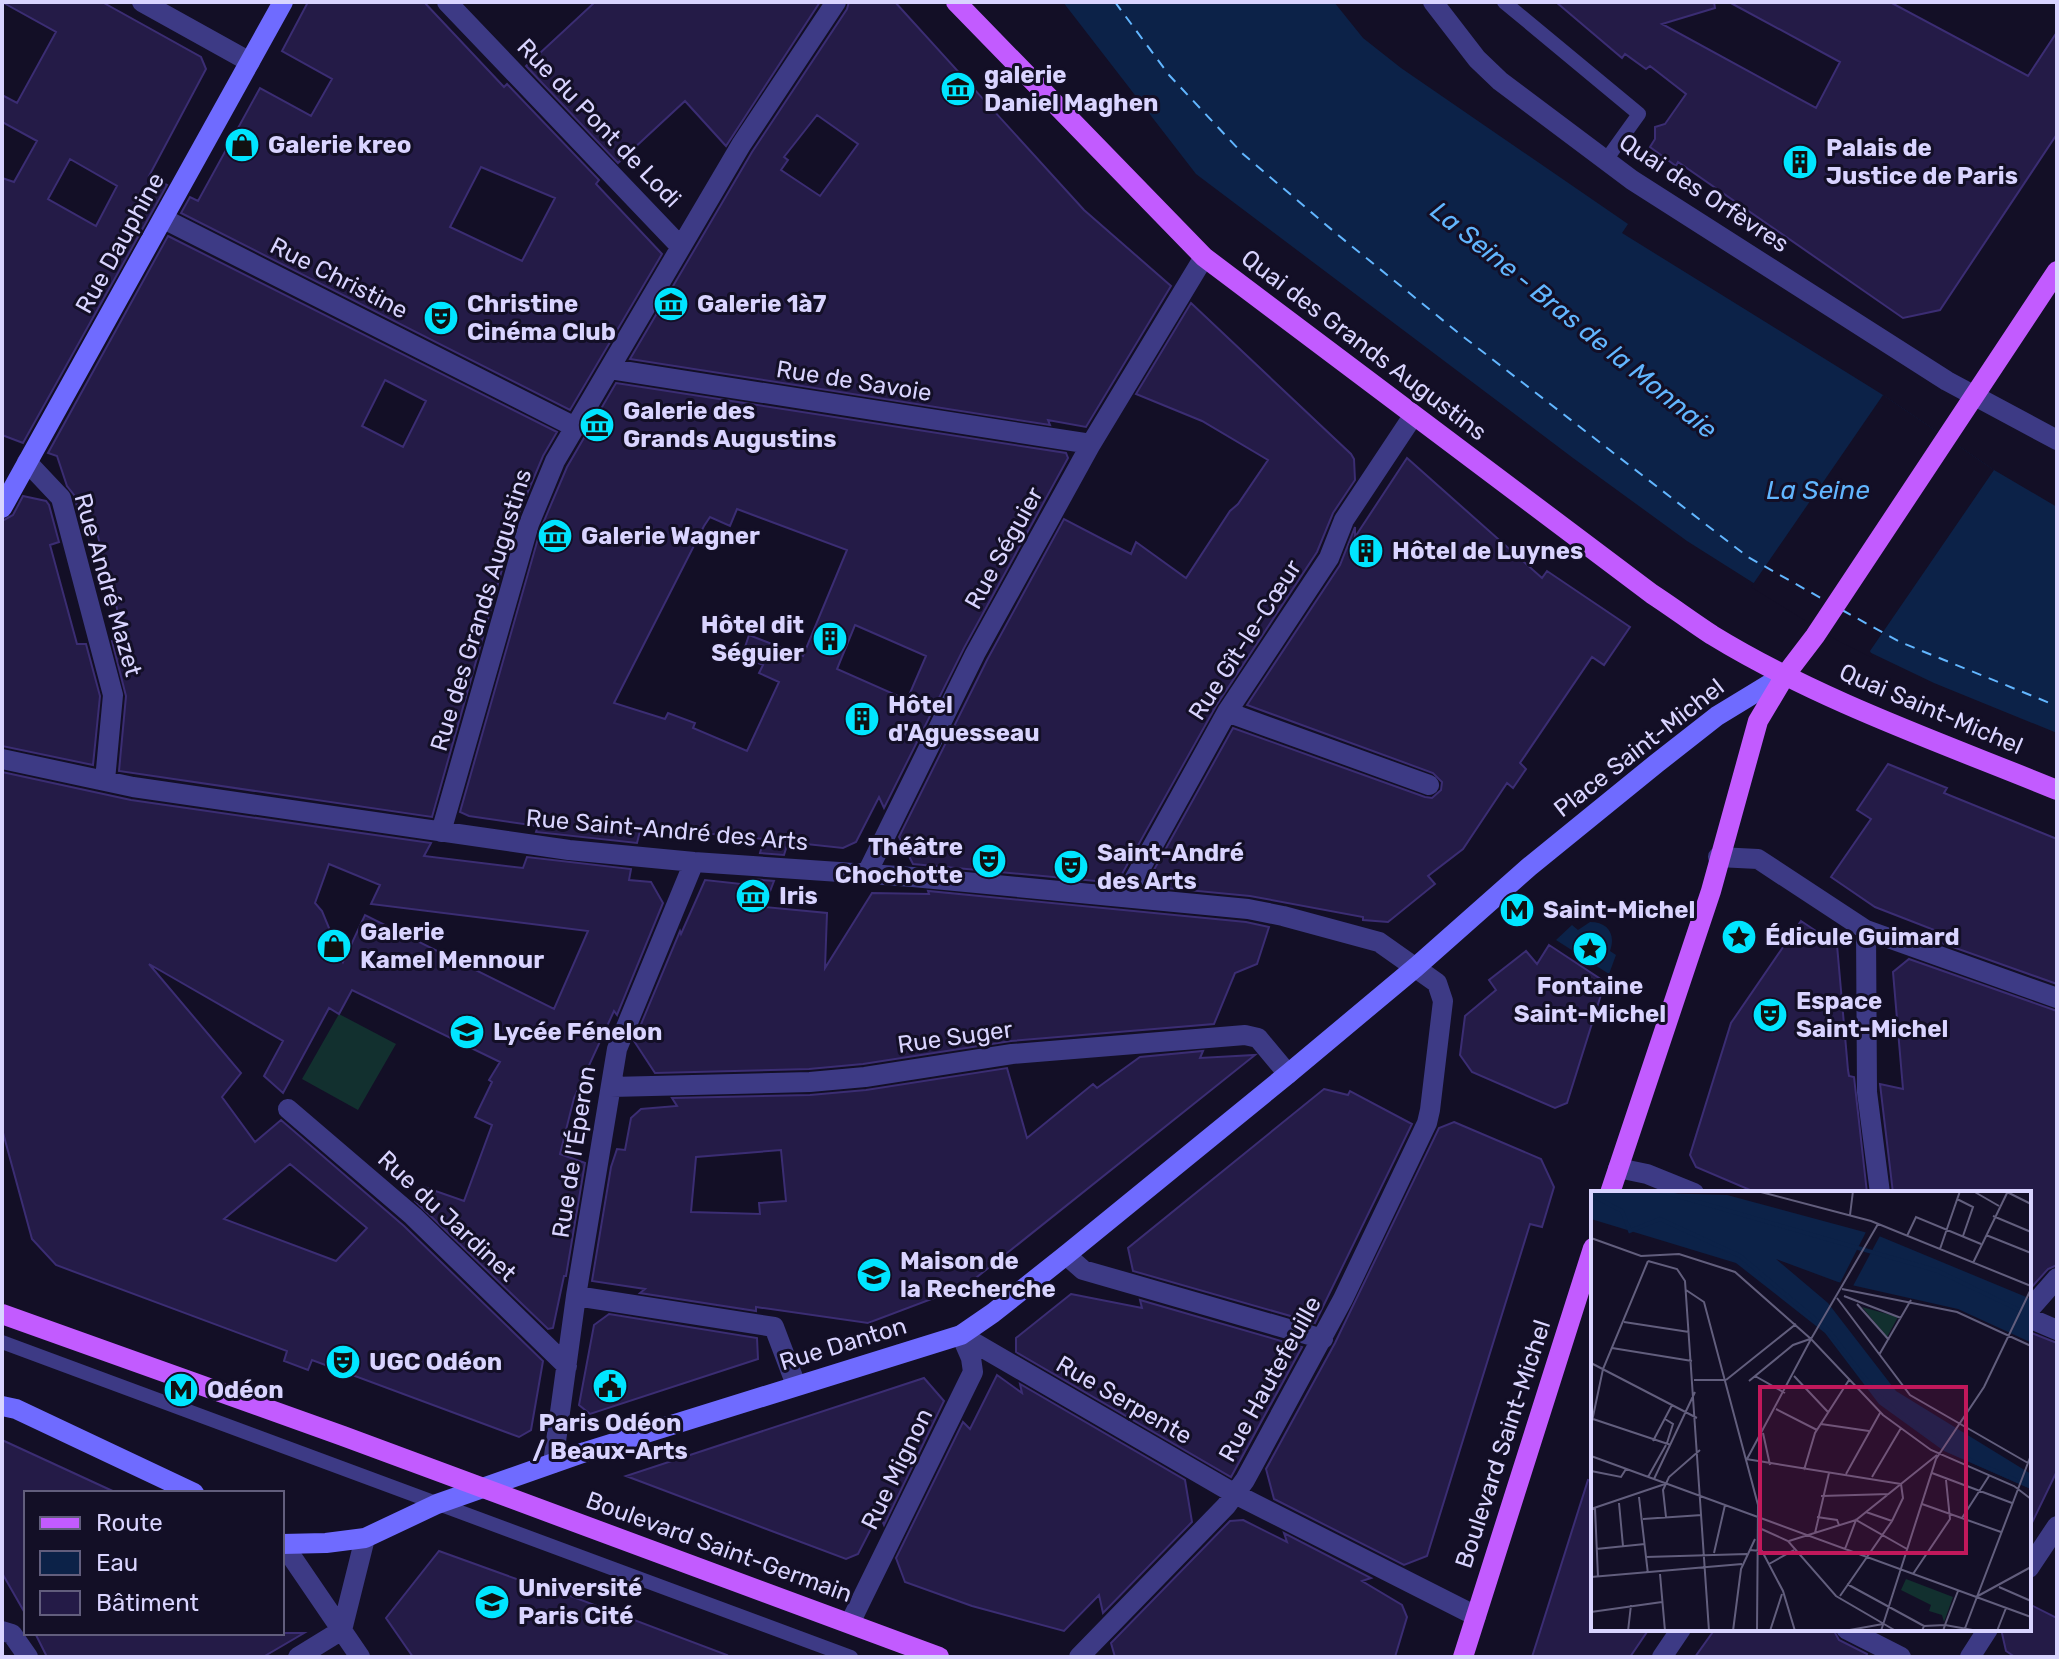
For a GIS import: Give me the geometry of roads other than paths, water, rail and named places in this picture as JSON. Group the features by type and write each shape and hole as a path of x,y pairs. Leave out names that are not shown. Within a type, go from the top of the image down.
{"main road":[{"name":"Quai des Grands Augustins","path":"956,2 1204,257 1652,594 1713,636 1786,674"},
{"path":"1611,1191 1711,891 1758,721 1786,674 1815,636 2057,271"},
{"name":"Quai Saint-Michel","path":"1786,674 1856,708 2057,790"},
{"name":"Boulevard Saint-Michel","path":"1463,1657 1591,1254"},
{"name":"Boulevard Saint-Germain","path":"2,1314 329,1431 939,1657"}],"street":[{"path":"142,2 250,62"},
{"name":"Rue Dauphine","path":"2,508 283,2"},
{"name":"Rue du Pont de Lodi","path":"447,2 680,246"},
{"name":"Rue des Grands Augustins","path":"441,832 529,524 555,461 741,145 836,2"},
{"name":"Quai des Orfèvres","path":"1433,2 1477,59 1500,81 1632,180 1973,396 2057,440"},
{"name":"Rue Christine","path":"164,219 575,427"},
{"name":"Rue Séguier","path":"867,873 975,654 1091,444 1204,257"},
{"name":"Rue de Savoie","path":"610,369 1091,444"},
{"name":"Rue Gît-le-Cœur","path":"1125,896 1227,712 1329,558 1344,520 1413,416"},
{"name":"Rue André Mazet","path":"27,462 61,498 113,695 105,780"},
{"name":"Place Saint-Michel","path":"1288,1074 1529,867 1657,763 1717,716 1786,674"},
{"path":"1227,712 1429,785"},
{"name":"Rue Saint-André des Arts","path":"2,759 133,787 569,850 1125,896 1283,916 1379,942 1416,967"},
{"path":"1718,857 1758,859 1866,930 2057,998"},
{"name":"Rue de l'Éperon","path":"553,1463 576,1296 617,1049 694,862"},
{"path":"1866,930 1867,1092 1880,1191"},
{"name":"Rue Hautefeuille","path":"1079,1657 1235,1494 1323,1339 1427,1123 1435,1081 1442,992 1437,983 1416,967"},
{"name":"Rue Suger","path":"611,1087 810,1082 865,1077 1012,1054 1245,1035 1258,1038 1288,1074"},
{"name":"Rue Danton","path":"480,1489 796,1385 961,1335 1066,1255 1288,1074"},
{"name":"Rue du Jardinet","path":"288,1109 413,1216 567,1366"},
{"path":"1618,1168 1647,1174 1689,1191"},
{"path":"1066,1255 1083,1270 1323,1339"},
{"path":"2031,1308 2057,1278"},
{"path":"576,1296 774,1327 796,1385"},
{"path":"2031,1319 2057,1330"},
{"name":"Rue Serpente","path":"961,1335 1235,1494 1476,1616"},
{"name":"Rue Mignon","path":"850,1623 973,1372 971,1358 961,1335"},
{"path":"2,1406 16,1409 190,1491"},
{"path":"284,1544 365,1538 437,1504 480,1489"},
{"path":"2031,1565 2057,1526"},
{"path":"298,1657 342,1630 365,1538"},
{"path":"284,1547 360,1657"},
{"path":"2,1631 12,1634 28,1657"},
{"path":"1662,1657 1680,1631"},
{"path":"1850,1631 1901,1657"},
{"path":"1970,1657 1987,1631"}],"lane":[{"path":"1504,2 1639,114 1606,160"},
{"path":"2,1342 851,1657"}],"water":[{"name":"La Seine","path":"1063,2 1334,2 1363,38 1401,68 1628,224 1622,233 2057,507 2057,733 1934,683 1842,639 1687,541 1573,458 1196,174"},
{"name":"Fontaine Saint-Michel","path":"1590,922 1602,924 1611,934 1610,951 1616,955 1609,974 1556,940 1572,925 1578,930"}],"place":[{"name":"galerie Daniel Maghen","path":"958,89"},
{"name":"Galerie kreo","path":"242,145"},
{"name":"Palais de Justice de Paris","path":"1800,162"},
{"name":"Galerie 1à7","path":"671,304"},
{"name":"Christine Cinéma Club","path":"441,318"},
{"name":"Galerie des Grands Augustins","path":"597,425"},
{"name":"Galerie Wagner","path":"555,536"},
{"name":"Hôtel de Luynes","path":"1366,551"},
{"name":"Hôtel dit Séguier","path":"830,639"},
{"name":"Hôtel d'Aguesseau","path":"862,719"},
{"name":"Théâtre Chochotte","path":"989,861"},
{"name":"Saint-André des Arts","path":"1071,867"},
{"name":"Iris","path":"753,896"},
{"name":"Saint-Michel","path":"1517,910"},
{"name":"Édicule Guimard","path":"1739,937"},
{"name":"Galerie Kamel Mennour","path":"334,946"},
{"name":"Fontaine Saint-Michel","path":"1590,949"},
{"name":"Espace Saint-Michel","path":"1770,1015"},
{"name":"Lycée Fénelon","path":"467,1032"},
{"name":"Maison de la Recherche","path":"874,1275"},
{"name":"UGC Odéon","path":"343,1362"},
{"name":"Paris Odéon / Beaux-Arts","path":"610,1386"},
{"name":"Odéon","path":"181,1390"},
{"name":"Université Paris Cité","path":"492,1602"}],"water label":[{"name":"La Seine - Bras de la Monnaie","path":"1574,320"}]}
